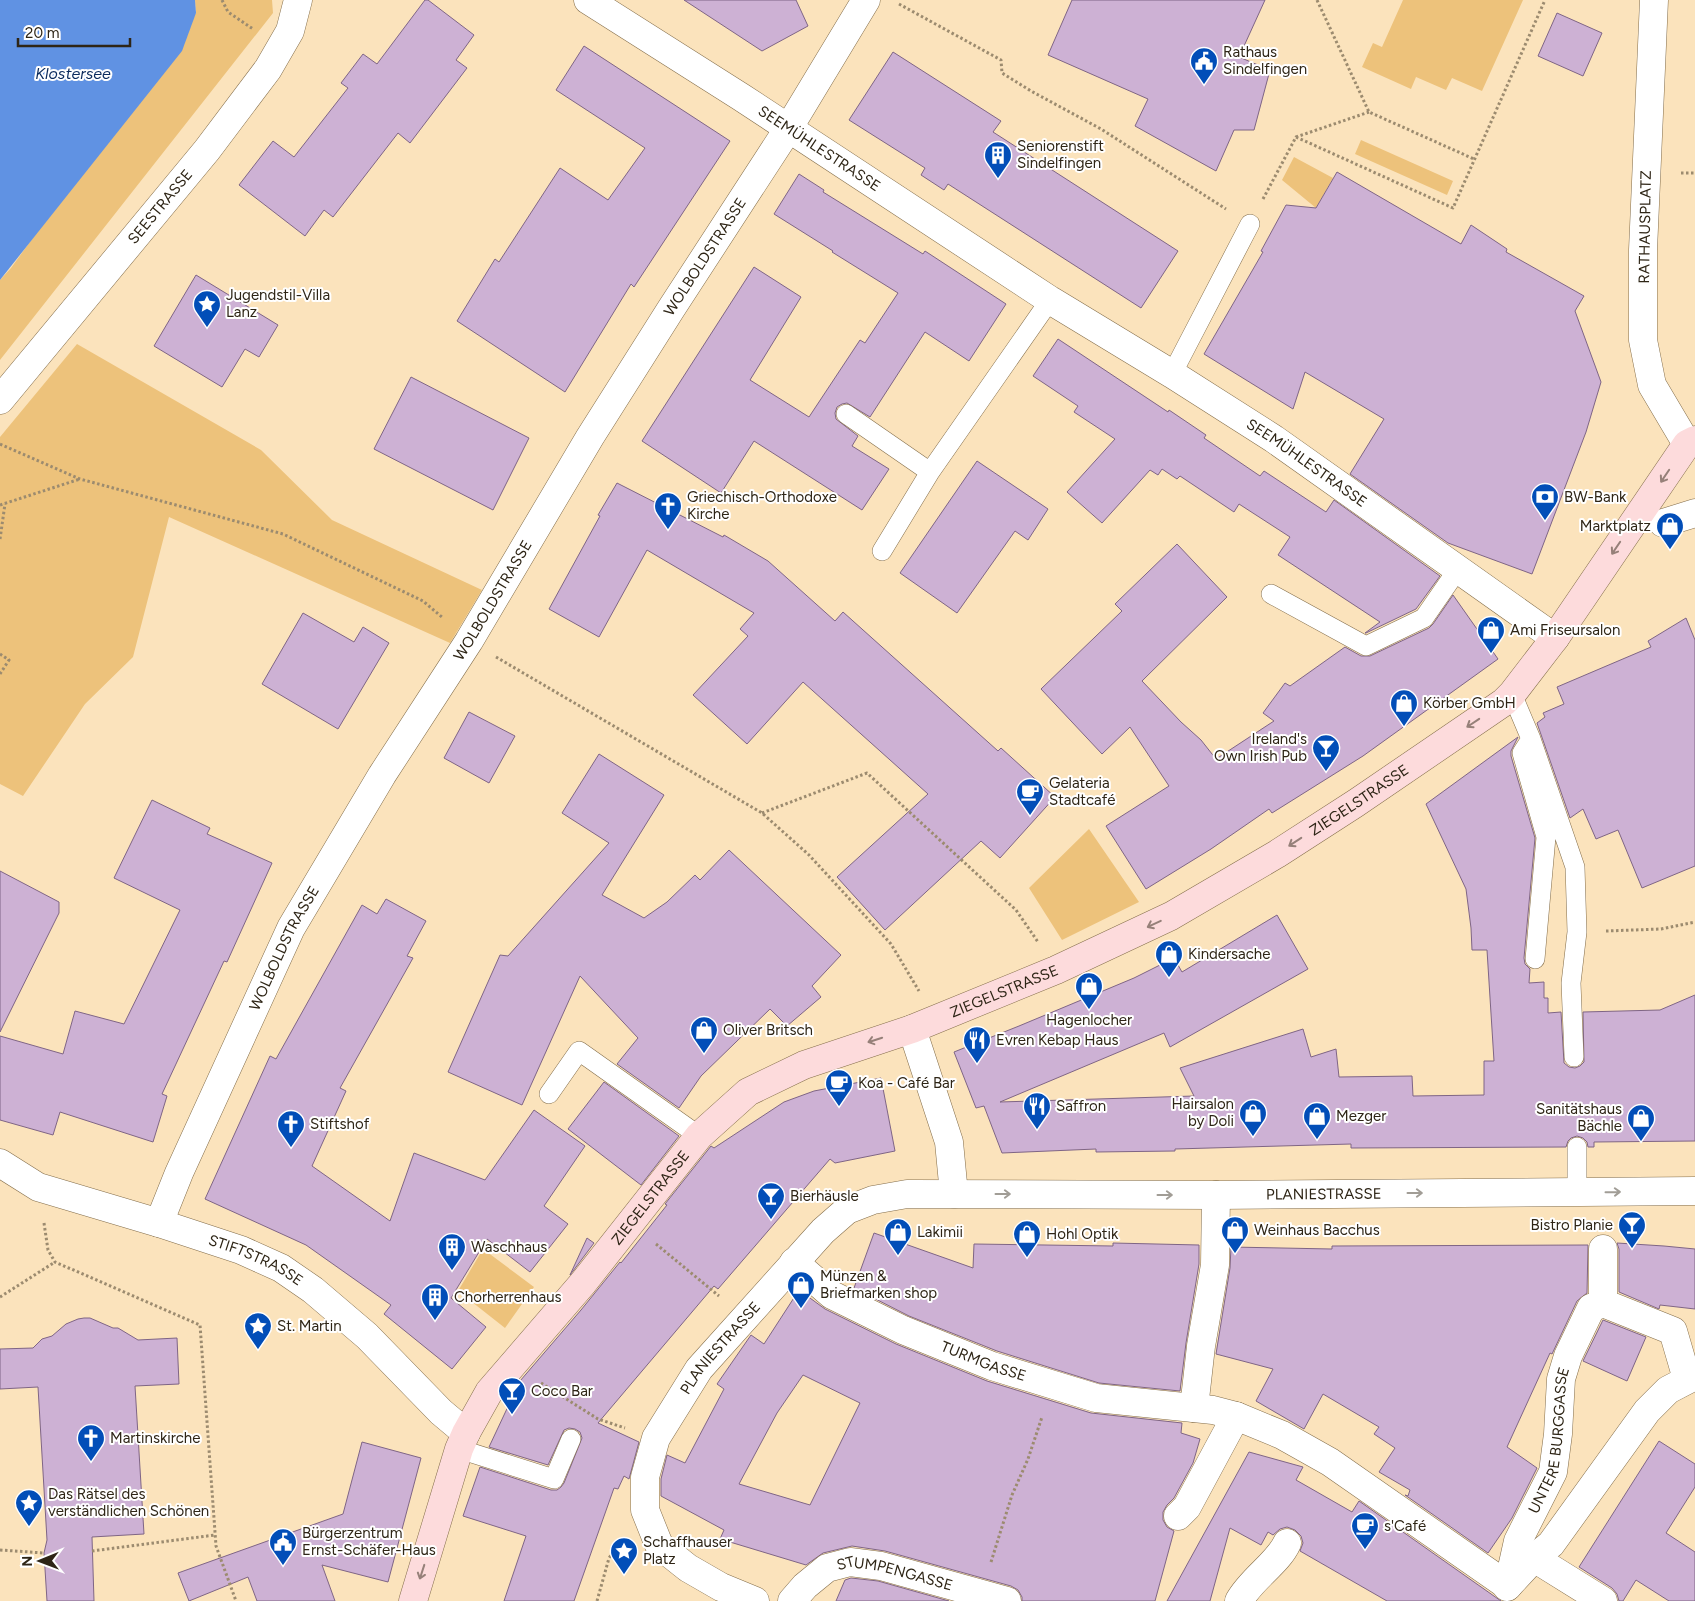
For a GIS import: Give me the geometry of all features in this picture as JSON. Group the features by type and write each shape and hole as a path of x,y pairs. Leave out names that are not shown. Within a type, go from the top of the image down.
{"main road":[{"name":"ZIEGELSTRASSE","path":"413,1601 463,1441 489,1392 583,1283 699,1136 748,1092 804,1064 924,1024 1056,970 1171,916 1277,854 1356,803 1504,702 1555,638 1691,442"}],"street":[{"name":"SEESTRASSE","path":"0,400 207,150 268,68 290,31 298,0"},
{"name":"SEEMÜHLESTRASSE","path":"588,0 741,96 788,129 1050,300 1274,439 1555,638"},
{"name":"WOLBOLDSTRASSE","path":"159,1223 187,1156 291,928 382,774 470,641 590,437 788,129 866,0"},
{"name":"RATHAUSPLATZ","path":"1654,0 1644,221 1643,340 1652,385 1691,442"},
{"path":"1664,523 1695,513"},
{"path":"924,1024 949,1142 954,1194"},
{"name":"STIFTSTRASSE","path":"0,1163 38,1187 159,1223 240,1250 281,1268 313,1290 367,1336 441,1412 463,1441"},
{"name":"PLANIESTRASSE","path":"755,1601 719,1594 660,1545 645,1510 645,1478 656,1438 699,1369 794,1262 823,1231 847,1210 873,1200 907,1194 1216,1195 1695,1191"},
{"path":"1194,1408 1200,1346 1215,1265 1216,1195"},
{"path":"1503,1594 1534,1558 1551,1544 1647,1411 1668,1390 1691,1377 1673,1331 1603,1303 1603,1249"},
{"name":"TURMGASSE","path":"794,1262 832,1296 903,1330 992,1366 1096,1398 1213,1410 1236,1416 1282,1435 1330,1462 1503,1594"},
{"name":"UNTERE BURGGASSE","path":"1503,1594 1518,1540 1553,1472 1558,1434 1561,1379 1568,1356 1591,1308 1603,1303"},
{"path":"1178,1516 1187,1507 1236,1416"},
{"path":"1239,1601 1245,1591 1287,1543"},
{"path":"1534,1558 1603,1601"},
{"name":"STUMPENGASSE","path":"792,1601 805,1586 827,1568 850,1562 881,1566 1007,1601"}],"lane":[{"path":"1172,374 1250,224"},
{"path":"882,551 930,472 1050,300"},
{"path":"846,414 930,472"},
{"path":"1271,594 1366,646 1424,618 1458,569"},
{"path":"1512,694 1531,739 1575,866 1577,932 1571,983 1574,1057"},
{"path":"1531,739 1522,753 1546,837 1535,960"},
{"path":"549,1094 579,1051 699,1136"},
{"path":"1577,1147 1578,1192"},
{"path":"463,1441 554,1479 571,1439"}],"path":[{"path":"222,0 228,12 280,48"},
{"path":"891,0 1001,60 1002,73 1030,92 1101,128 1220,205"},
{"path":"1317,0 1369,112 1474,159"},
{"path":"1296,138 1453,208 1546,0"},
{"path":"1275,175 1296,138 1369,112"},
{"path":"1685,173 1695,172"},
{"path":"0,444 80,479 283,534 423,601 470,641 762,813 809,855 891,944 924,1024"},
{"path":"0,504 80,479"},
{"path":"0,539 5,504"},
{"path":"0,654 9,660 0,674"},
{"path":"762,813 867,773 1016,910 1056,970"},
{"path":"1577,932 1661,929 1695,922"},
{"path":"653,1242 711,1290"},
{"path":"0,1297 55,1262 200,1325 216,1546 236,1601"},
{"path":"513,1366 598,1419"},
{"path":"981,1594 1012,1495 1028,1459 1053,1386"},
{"path":"597,1601 609,1558 645,1510"},
{"path":"92,1550 215,1535"},
{"path":"0,1550 44,1554"}],"shaded area":[{"path":"195,0 272,0 273,13 0,360 0,280 11,268 196,13"},
{"path":"1403,0 1523,0 1482,91 1452,78 1446,90 1416,77 1411,89 1362,67 1373,43 1382,47"},
{"path":"1361,140 1453,181 1447,195 1355,154"},
{"path":"1294,157 1333,178 1316,208 1282,180"},
{"path":"77,344 261,450 332,520 482,590 450,643 169,517 133,657 85,704 23,796 0,784 0,437"},
{"path":"1089,829 1139,902 1062,940 1029,888"},
{"path":"483,1249 534,1287 505,1328 458,1291"}],"water":[{"name":"Klostersee","path":"0,0 195,0 196,13 182,51 0,280"}],"building":[{"path":"425,0 428,0 474,35 456,60 467,68 410,143 398,133 333,217 324,210 305,236 239,185 273,141 294,157 348,88 341,83 363,54 377,64"},
{"path":"684,0 796,0 808,26 762,51"},
{"name":"Rathaus Sindelfingen","path":"1072,0 1265,0 1239,57 1270,70 1254,130 1234,130 1216,171 1135,126 1148,99 1048,55"},
{"path":"1557,13 1602,33 1583,76 1538,56"},
{"path":"584,46 730,141 634,287 631,284 565,392 457,321 495,259 499,262 560,168 608,200 645,148 556,90"},
{"name":"Seniorenstift Sindelfingen","path":"893,52 1001,121 993,132 1178,251 1141,308 948,184 944,190 921,175 925,168 849,120"},
{"path":"1337,172 1461,244 1471,225 1507,249 1506,252 1584,296 1575,311 1601,382 1586,432 1532,574 1448,543 1350,474 1384,419 1305,372 1293,409 1204,354 1263,252 1261,251 1286,205 1316,208"},
{"path":"799,174 824,190 823,192 923,254 925,251 1006,304 969,361 925,332 870,417 847,403 837,407 836,419 858,436 852,446 889,469 862,510 754,441 721,493 642,441 754,267 801,297 750,380 809,417 860,340 865,343 898,293 774,214"},
{"path":"196,275 278,325 259,357 245,349 222,387 154,346"},
{"path":"1058,339 1206,435 1204,438 1260,476 1264,471 1326,512 1334,500 1440,576 1416,609 1365,633 1380,622 1278,555 1290,537 1239,504 1234,512 1180,476 1177,479 1162,469 1158,475 1150,470 1102,523 1067,492 1115,439 1074,412 1078,406 1033,376"},
{"path":"411,377 529,438 493,510 374,449"},
{"path":"977,461 1048,509 1028,540 1015,531 957,613 900,573"},
{"path":"617,483 723,537 724,535 768,561 835,621 843,612 998,751 1001,748 1055,797 1000,858 981,841 885,930 837,877 928,794 803,682 747,744 693,695 748,636 740,629 754,613 647,550 599,637 549,609 600,516 598,515"},
{"path":"1177,544 1227,597 1142,681 1201,740 1216,759 1274,721 1263,713 1285,683 1290,686 1345,647 1361,656 1370,656 1429,628 1453,595 1498,659 1363,756 1272,813 1269,809 1211,849 1146,889 1106,826 1169,786 1130,727 1102,754 1041,689 1122,611 1115,604"},
{"path":"303,613 354,642 363,627 389,643 338,729 262,684"},
{"path":"1686,618 1695,640 1695,866 1642,888 1618,830 1596,839 1583,809 1570,818 1537,723 1545,717 1543,713 1564,704 1557,687 1651,647 1648,641"},
{"path":"469,712 515,736 489,783 444,758"},
{"path":"1518,737 1511,751 1511,756 1535,838 1524,958 1525,964 1530,969 1529,983 1544,982 1544,998 1548,998 1548,1013 1561,1012 1564,1063 1569,1067 1575,1068 1584,1062 1583,1012 1660,1010 1695,995 1695,1141 1594,1142 1594,1147 1588,1147 1587,1142 1583,1138 1577,1136 1568,1141 1566,1147 1351,1148 1351,1144 1175,1149 1175,1151 1096,1152 1096,1149 1002,1153 984,1106 976,1108 954,1052 1134,978 1174,958 1182,972 1277,915 1308,969 1170,1047 1164,1033 1000,1102 1194,1096 1180,1068 1303,1029 1311,1057 1336,1049 1339,1077 1412,1076 1413,1096 1484,1095 1484,1061 1494,1061 1487,950 1472,950 1466,889 1426,804"},
{"path":"599,754 664,795 602,895 644,918 667,902 695,875 700,880 729,850 841,955 812,986 821,997 787,1026 770,1009 701,1076 679,1108 617,1064 638,1038 580,976 522,1105 448,1072 500,955 508,956 609,843 562,813"},
{"path":"152,800 210,828 207,834 272,863 227,962 224,961 162,1094 167,1096 153,1142 60,1112 53,1135 0,1120 0,1036 63,1054 75,1011 124,1024 180,910 114,878"},
{"path":"0,871 59,902 59,913 0,1032"},
{"path":"386,899 426,921 407,956 413,958 340,1088 346,1091 312,1166 390,1221 414,1153 485,1180 534,1110 585,1146 544,1206 568,1224 530,1272 487,1239 451,1298 486,1327 452,1369 384,1314 391,1305 306,1245 205,1199 270,1056 276,1059 362,905 377,914"},
{"path":"881,1078 895,1151 835,1163 830,1159 718,1289 714,1286 598,1423 639,1442 629,1479 624,1476 618,1489 614,1488 574,1601 504,1601 526,1536 463,1516 480,1467 551,1490 557,1490 564,1483 582,1438 580,1432 575,1429 569,1428 564,1430 548,1465 489,1447 520,1381 621,1263 711,1146 714,1148 784,1102 814,1091"},
{"path":"604,1082 679,1136 641,1185 568,1129"},
{"path":"874,1233 973,1268 974,1244 1113,1246 1113,1243 1199,1245 1199,1264 1180,1391 1099,1383 997,1351 909,1316 854,1288"},
{"path":"587,1238 594,1243 570,1275"},
{"path":"1617,1243 1695,1249 1695,1309 1660,1305 1659,1309 1619,1292 1619,1249"},
{"path":"1588,1245 1587,1293 1577,1301 1552,1354 1550,1353 1507,1447 1537,1468 1512,1518 1488,1553 1405,1495 1408,1496 1410,1490 1379,1472 1395,1448 1374,1434 1379,1427 1323,1394 1304,1429 1256,1401 1273,1369 1216,1354 1230,1268 1231,1247 1332,1249 1332,1246"},
{"path":"799,1290 825,1309 896,1344 987,1381 1091,1413 1182,1423 1181,1433 1200,1439 1193,1463 1174,1498 1163,1512 1163,1520 1167,1527 1174,1531 1155,1601 1022,1601 1018,1590 1011,1586 885,1551 852,1546 823,1553 806,1565 720,1539 724,1530 661,1496 661,1479 667,1455 685,1463 724,1389 717,1384 751,1335 764,1344","holes":["803,1375 860,1403 810,1505 739,1484 777,1413"]},
{"name":"Martinskirche","path":"90,1318 113,1328 118,1328 138,1340 177,1338 179,1384 135,1386 144,1534 92,1537 94,1601 47,1601 44,1553 47,1540 38,1387 0,1389 0,1349 33,1348 42,1339 52,1336 66,1324"},
{"path":"1603,1320 1646,1337 1627,1381 1583,1361"},
{"path":"1659,1441 1695,1464 1695,1487 1666,1533 1695,1552 1695,1601 1669,1601 1636,1580 1623,1601 1619,1601 1617,1594 1612,1588 1579,1567"},
{"path":"362,1442 421,1458 388,1582 322,1565 335,1601 257,1601 248,1577 189,1601 178,1573 343,1514"},
{"path":"1249,1452 1303,1467 1296,1480 1352,1512 1359,1501 1501,1601 1387,1601 1300,1551 1303,1543 1301,1536 1295,1530 1287,1527 1280,1529 1273,1535 1268,1532 1261,1545 1230,1528 1210,1601 1167,1601"},
{"path":"851,1578 878,1581 949,1601 836,1601 845,1580"}],"place":[{"name":"Rathaus Sindelfingen","path":"1204,85"},
{"name":"Seniorenstift Sindelfingen","path":"998,179"},
{"name":"Jugendstil-Villa Lanz","path":"207,328"},
{"name":"BW-Bank","path":"1545,521"},
{"name":"Griechisch-Orthodoxe Kirche","path":"668,530"},
{"name":"Marktplatz","path":"1670,550"},
{"name":"Ami Friseursalon","path":"1491,654"},
{"name":"Körber GmbH","path":"1404,727"},
{"name":"Ireland's Own Irish Pub","path":"1326,772"},
{"name":"Gelateria Stadtcafé","path":"1030,816"},
{"name":"Kindersache","path":"1169,978"},
{"name":"Hagenlocher","path":"1089,1010"},
{"name":"Oliver Britsch","path":"704,1054"},
{"name":"Evren Kebap Haus","path":"977,1064"},
{"name":"Koa - Café Bar","path":"839,1107"},
{"name":"Saffron","path":"1037,1130"},
{"name":"Hairsalon by Doli","path":"1253,1137"},
{"name":"Mezger","path":"1317,1140"},
{"name":"Sanitätshaus Bächle","path":"1641,1142"},
{"name":"Stiftshof","path":"291,1148"},
{"name":"Bierhäusle","path":"771,1220"},
{"name":"Bistro Planie","path":"1632,1249"},
{"name":"Weinhaus Bacchus","path":"1235,1254"},
{"name":"Lakimii","path":"898,1256"},
{"name":"Hohl Optik","path":"1027,1258"},
{"name":"Waschhaus","path":"452,1271"},
{"name":"Münzen & Briefmarken shop","path":"801,1309"},
{"name":"Chorherrenhaus","path":"435,1321"},
{"name":"St. Martin","path":"258,1350"},
{"name":"Coco Bar","path":"512,1415"},
{"name":"Martinskirche","path":"91,1462"},
{"name":"Das Rätsel des verständlichen Schönen","path":"29,1527"},
{"name":"s'Café","path":"1365,1550"},
{"name":"Bürgerzentrum Ernst-Schäfer-Haus","path":"283,1566"},
{"name":"Schaffhauser Platz","path":"624,1575"}]}
